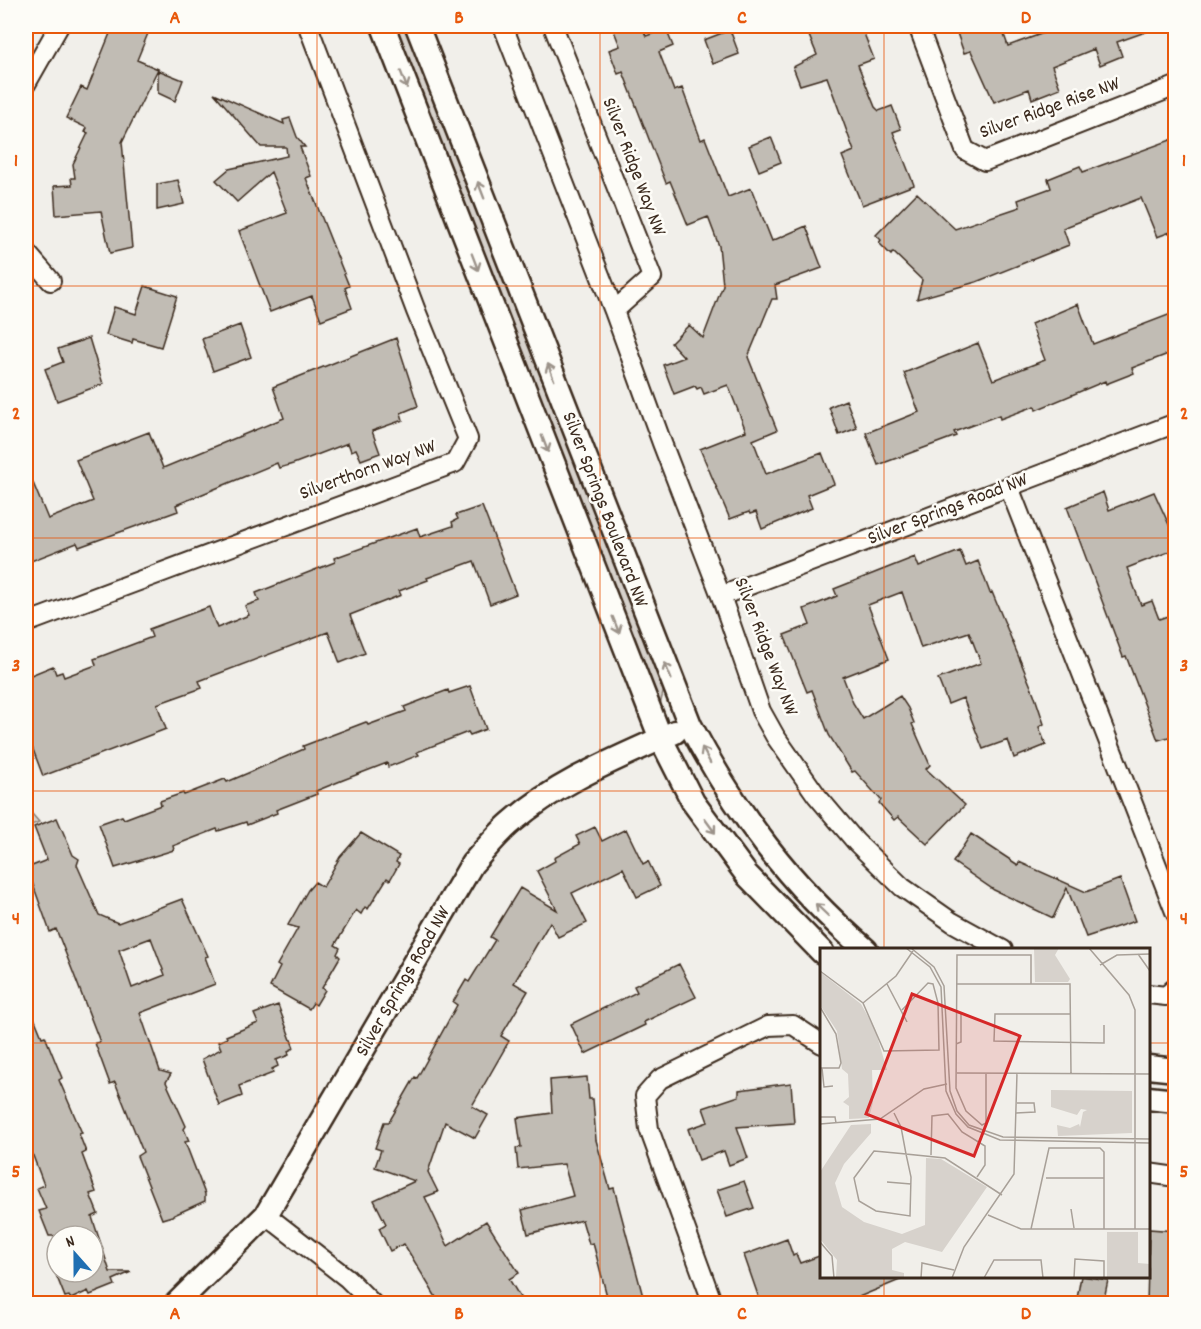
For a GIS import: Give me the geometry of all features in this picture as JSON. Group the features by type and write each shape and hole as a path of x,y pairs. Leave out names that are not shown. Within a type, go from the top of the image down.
{"street":[{"path":"26,84 59,26"},
{"name":"Silverthorn Way NW","path":"26,623 455,463 468,439 416,311 309,26"},
{"name":"Silver Springs Boulevard NW","path":"383,26 661,738 693,802 747,875 820,950"},
{"name":"Silver Springs Boulevard NW","path":"417,26 690,725 726,792 775,860 802,891 864,948"},
{"name":"Silver Ridge Way NW","path":"503,26 722,596 761,711 817,796 856,842 902,887 952,922 999,948"},
{"name":"Silver Ridge Way NW","path":"553,26 652,277 614,311"},
{"name":"Silver Ridge Rise NW","path":"918,26 965,150 985,161 1176,86"},
{"path":"26,252 51,281"},
{"name":"Silver Springs Road NW","path":"722,596 1176,423"},
{"path":"1009,487 1176,914"},
{"name":"Silver Springs Road NW","path":"176,1304 266,1215 472,864 512,821 553,791 591,770 690,725"},
{"path":"1150,994 1166,996 1176,987"},
{"path":"713,1304 649,1129 645,1096 660,1079 768,1026 793,1025 820,1043"},
{"path":"1150,1067 1176,1070"},
{"path":"1150,1098 1176,1101"},
{"path":"1150,1173 1176,1177"},
{"path":"266,1215 347,1278 373,1304"}],"shaded area":[{"path":"391,26 408,26 664,689 659,709"},
{"path":"26,807 39,822 26,827"},
{"path":"26,1279 33,1303 26,1303"}],"building":[{"path":"113,26 136,26 149,31 137,60 158,69 122,142 132,248 110,253 101,211 56,215 54,186 72,185 71,178 75,178 73,164 88,133 85,132 87,128 66,118 81,87 87,90"},
{"path":"612,26 642,26 646,36 666,29 673,46 659,52 674,91 682,88 701,140 705,138 728,197 751,188 772,241 806,226 822,268 775,285 777,299 772,299 748,357 777,430 753,440 766,474 822,453 834,484 807,495 812,508 762,529 756,512 750,514 749,512 730,519 700,449 746,431 728,385 704,394 701,387 697,389 695,386 674,394 663,365 684,357 671,343 689,325 703,338 723,285 719,246 708,217 688,225 670,181 666,183 623,72 618,74 609,50 620,46"},
{"path":"805,26 861,26 874,59 858,65 875,107 879,111 892,106 901,129 893,132 914,185 862,205 842,156 854,151 827,77 800,85 793,67 817,55"},
{"path":"977,26 1001,26 1008,46 1063,26 1157,26 1157,28 1117,42 1122,56 1100,65 1094,49 1052,66 1060,88 1032,99 1029,89 994,102 971,51 964,53 957,33"},
{"path":"730,30 739,54 713,64 704,40"},
{"path":"158,70 183,80 175,101 158,93"},
{"path":"214,93 284,124 283,120 290,118 297,137 305,147 300,147 311,176 306,178 349,286 345,288 352,308 321,320 312,296 270,312 239,231 287,213 271,172 237,202 216,180 229,169 287,156 286,147 261,147"},
{"path":"771,137 781,162 759,171 749,146"},
{"path":"1176,138 1176,230 1157,237 1141,198 1063,228 1069,245 976,282 917,299 922,280 893,252 891,255 879,243 881,240 876,235 917,193 955,229 1020,207 1018,200 1051,188 1048,179 1080,166 1083,172"},
{"path":"178,180 184,204 157,210 157,184"},
{"path":"145,286 177,296 161,347 133,339 132,343 106,335 114,307 136,314"},
{"path":"1078,304 1093,344 1176,312 1176,351 1132,368 1134,373 1106,384 1105,381 1036,410 1035,406 1000,419 999,415 954,432 956,436 878,465 866,433 919,412 904,373 978,343 993,380 1045,360 1031,324"},
{"path":"240,325 251,357 213,371 202,339"},
{"path":"89,338 103,384 57,401 45,369 63,362 58,349"},
{"path":"396,338 418,406 401,413 403,420 372,431 380,453 361,460 356,449 351,451 348,443 279,468 277,463 176,505 178,511 79,547 77,543 26,563 26,466 48,519 93,501 76,460 149,432 163,468 284,418 273,387"},
{"path":"846,400 857,428 839,435 829,407"},
{"path":"1103,492 1109,510 1154,492 1176,540 1176,549 1127,568 1141,605 1152,601 1159,619 1176,613 1176,735 1158,740 1126,656 1123,657 1067,507"},
{"path":"482,506 516,594 490,604 474,561 427,578 428,580 399,591 401,595 350,615 365,653 340,663 328,632 199,681 202,688 157,704 166,729 43,776 26,731 26,677 53,666 56,674 62,672 64,677 96,665 94,659 152,637 149,629 209,607 217,628 249,615 245,606 259,601 256,593 335,562 334,558 417,528 420,537 453,526 452,522 458,519 456,515"},
{"path":"960,551 966,566 978,561 990,593 992,592 1034,694 1044,724 1039,727 1046,745 1014,758 1008,740 983,749 963,698 948,704 938,679 981,663 969,632 921,648 902,592 868,605 889,659 843,677 853,703 863,719 900,696 908,708 914,723 912,724 930,765 926,769 965,805 927,844 898,817 894,820 879,803 881,800 855,771 852,772 829,735 812,690 807,692 784,635 810,625 804,609 837,596 834,589 915,557 919,567"},
{"path":"470,686 486,729 470,735 468,732 417,752 419,755 388,767 387,763 343,780 316,791 317,794 276,810 277,813 247,825 246,822 218,831 217,829 173,846 174,850 115,868 99,824 122,816 124,819 161,805 160,801 183,793 184,795 225,779 227,782 304,749 303,746 366,722 368,725 406,711 404,707 448,690 449,693"},
{"path":"57,818 73,855 79,859 77,865 99,915 118,923 182,899 208,956 205,957 215,984 140,1013 160,1071 171,1074 166,1082 186,1126 184,1129 189,1141 185,1142 205,1194 205,1201 172,1216 162,1219 137,1156 143,1152 115,1082 110,1084 95,1043 100,1042 56,929 50,932 27,868 47,860 34,827","holes":["151,938 165,975 132,988 119,950"]},
{"path":"595,827 602,841 626,829 643,864 648,861 660,886 637,897 623,868 572,893 587,923 558,937 550,922 514,983 528,991 501,1036 509,1041 472,1106 488,1115 475,1138 445,1122 428,1172 438,1192 425,1197 448,1246 486,1221 519,1273 509,1279 524,1304 440,1304 404,1244 390,1251 379,1228 386,1224 374,1200 415,1181 375,1167 381,1150 375,1148 384,1122 389,1122 415,1077 417,1078 457,1005 453,1002 466,980 469,982 495,940 490,937 520,888 557,910 537,871 555,861 554,858 580,844 576,836"},
{"path":"361,833 399,856 396,862 399,864 390,880 387,878 368,909 365,907 361,914 356,910 335,945 340,948 337,954 340,957 322,988 325,990 316,1005 313,1003 309,1009 270,987 280,967 277,965 298,928 288,925 308,890 315,882 323,887 340,857"},
{"path":"971,834 1018,865 1019,862 1086,892 1120,879 1135,921 1086,937 1067,888 1053,918 994,890 953,862"},
{"path":"679,964 696,997 585,1054 571,1024 637,992 634,986"},
{"path":"26,998 42,1037 45,1036 62,1078 59,1080 82,1133 79,1134 86,1152 82,1154 96,1192 90,1194 98,1214 92,1217 94,1224 45,1224 45,1226 39,1211 46,1209 37,1188 44,1185 26,1137"},
{"path":"278,1005 294,1048 288,1051 289,1055 276,1060 278,1066 272,1069 273,1073 239,1086 242,1096 219,1105 202,1059 221,1049 218,1042 227,1038 226,1036 258,1023 254,1014"},
{"path":"587,1077 589,1099 593,1099 596,1140 610,1189 614,1188 645,1304 609,1304 593,1243 589,1244 582,1220 528,1234 522,1210 573,1196 564,1164 518,1169 516,1148 521,1147 517,1118 552,1113 550,1080"},
{"path":"791,1083 794,1123 737,1127 748,1158 729,1165 724,1151 699,1160 688,1129 708,1122 703,1108 739,1096 739,1090"},
{"path":"744,1181 754,1208 727,1217 717,1190"},
{"path":"1150,1229 1176,1231 1176,1304 1147,1304 1148,1278 1150,1278"},
{"path":"787,1239 793,1256 796,1254 800,1263 820,1256 820,1278 905,1278 842,1304 761,1304 744,1255"},
{"path":"105,1257 110,1272 131,1272 113,1280 115,1285 90,1295 88,1291 71,1299 69,1296 65,1297 60,1284 105,1284"},
{"path":"1081,1278 1108,1280 1103,1304 1076,1304"}]}
